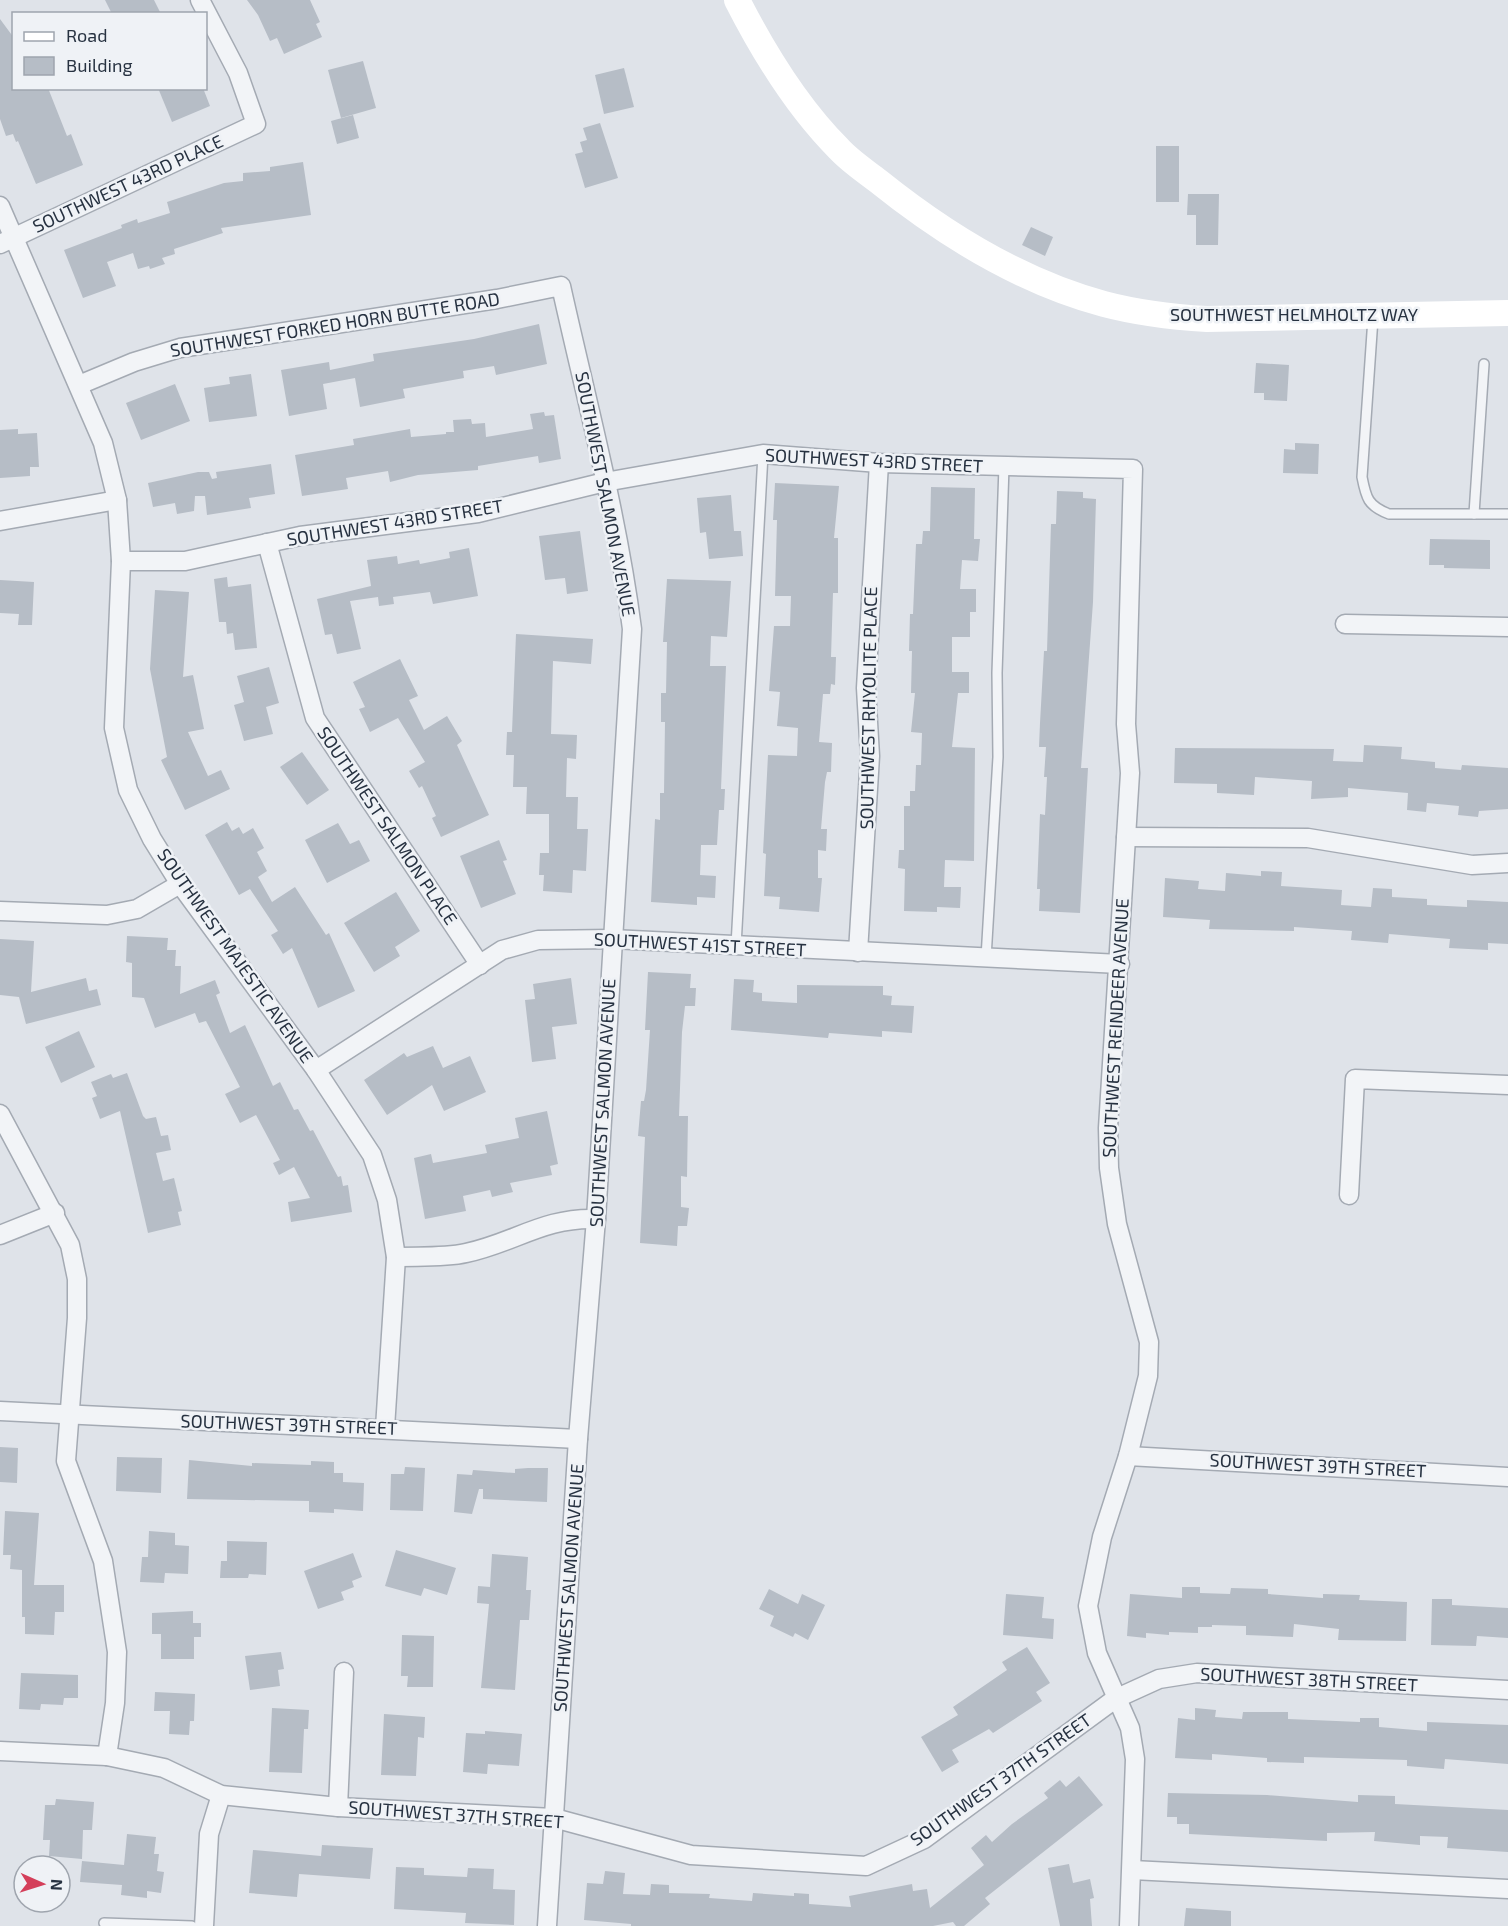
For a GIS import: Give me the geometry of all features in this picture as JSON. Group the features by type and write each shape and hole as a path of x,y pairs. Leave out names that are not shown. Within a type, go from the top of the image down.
{"main road":[{"name":"SOUTHWEST HELMHOLTZ WAY","path":"737,0 793,96 840,150 899,198 958,238 1063,291 1104,304 1157,315 1207,319 1508,313"}],"street":[{"name":"SOUTHWEST 43RD PLACE","path":"7,241 256,124 238,73 207,13"},
{"name":"SOUTHWEST MAJESTIC AVENUE","path":"0,206 7,241 79,385 104,443 117,500 121,561 114,728 128,790 152,839 180,884 316,1070 372,1155 387,1200 396,1257 385,1428"},
{"name":"SOUTHWEST FORKED HORN BUTTE ROAD","path":"79,385 134,362 180,348 561,286"},
{"name":"SOUTHWEST SALMON AVENUE","path":"547,1926 578,1439 596,1219 632,629 627,590 605,482 561,286"},
{"name":"SOUTHWEST 43RD STREET","path":"121,561 185,561 300,536 478,513 605,482 763,454 879,464 1133,469"},
{"name":"SOUTHWEST RHYOLITE PLACE","path":"858,952 870,756 866,688 879,464"},
{"name":"SOUTHWEST REINDEER AVENUE","path":"1129,1926 1135,1759 1130,1728 1115,1699 1097,1653 1088,1606 1102,1537 1128,1456 1148,1376 1149,1342 1117,1224 1109,1168 1108,1128 1120,964 1130,773 1126,724 1133,469"},
{"path":"0,522 117,500"},
{"name":"SOUTHWEST SALMON PLACE","path":"267,543 315,718 480,965"},
{"path":"1345,624 1508,627"},
{"path":"1126,837 1308,838 1472,865 1508,863"},
{"path":"0,911 107,915 137,909 180,884"},
{"name":"SOUTHWEST 41ST STREET","path":"316,1070 502,950 538,940 612,939 1120,964"},
{"path":"1349,1195 1355,1079 1508,1085"},
{"path":"0,1114 56,1213 70,1245 77,1279 77,1318 66,1461 103,1561 117,1652 115,1703 107,1756"},
{"path":"0,1235 56,1213"},
{"path":"396,1257 466,1253 554,1222 575,1218 596,1219"},
{"name":"SOUTHWEST 39TH STREET","path":"0,1411 578,1439"},
{"name":"SOUTHWEST 39TH STREET","path":"1128,1456 1508,1477"},
{"path":"338,1807 344,1672"},
{"name":"SOUTHWEST 38TH STREET","path":"1115,1699 1159,1679 1197,1673 1508,1690"},
{"name":"SOUTHWEST 37TH STREET","path":"0,1751 107,1756 164,1768 221,1795 338,1807 554,1818 691,1855 866,1866 924,1839 1115,1699"},
{"path":"204,1926 209,1834 221,1795"},
{"path":"1132,1870 1508,1889"}],"lane":[{"path":"1373,316 1362,477 1365,494 1374,508 1389,514 1508,514"},
{"path":"1474,514 1484,364"},
{"path":"735,946 763,454"},
{"path":"986,958 998,758 997,673 1004,466"},
{"path":"104,1923 192,1926"}],"building":[{"path":"105,0 154,0 160,12 111,12"},
{"path":"247,0 310,0 320,22 316,24 322,37 284,54 277,38 270,41 258,15"},
{"path":"0,19 12,35 12,90 49,90 67,136 71,134 83,165 36,184 18,141 16,142 13,134 6,136 0,119"},
{"path":"363,61 376,108 341,118 328,70"},
{"path":"624,68 634,107 604,114 595,75"},
{"path":"159,90 204,90 210,106 172,122"},
{"path":"353,115 359,138 337,144 331,121"},
{"path":"600,123 618,178 585,188 575,154 583,152 580,142 587,140 583,128"},
{"path":"1156,146 1179,146 1179,202 1156,202"},
{"path":"303,162 311,215 221,228 223,233 174,249 175,254 162,258 165,264 150,269 149,266 138,269 133,253 107,262 116,286 83,298 64,250 122,228 121,225 137,219 138,223 170,213 167,202 224,183 243,181 243,173 270,171 270,167"},
{"path":"1188,194 1219,194 1218,245 1196,245 1196,215 1187,215"},
{"path":"1031,227 1053,237 1045,256 1022,245"},
{"path":"539,324 547,364 496,375 494,366 463,371 464,378 403,389 405,398 360,407 355,378 323,384 327,409 289,416 281,370 329,362 330,370 374,361 373,354 474,339"},
{"path":"1256,363 1289,365 1287,401 1264,400 1264,393 1254,393"},
{"path":"251,374 257,416 209,422 204,388 230,384 229,377"},
{"path":"175,384 190,421 141,440 126,403"},
{"path":"544,412 545,416 554,415 561,459 539,463 538,456 478,466 478,470 418,475 390,482 388,471 346,478 348,489 302,496 295,455 354,445 353,439 410,429 411,437 446,434 446,432 454,432 453,420 471,419 472,424 485,423 486,437 533,429 530,414"},
{"path":"18,429 18,434 37,433 39,467 30,467 30,476 0,478 0,430"},
{"path":"1295,443 1319,444 1318,474 1283,473 1284,449 1295,450"},
{"path":"271,464 275,494 249,498 251,508 207,515 205,496 195,496 194,511 177,514 175,503 153,507 148,483 198,472 209,472 212,479 217,478 216,472"},
{"path":"775,483 839,486 834,538 838,538 838,593 833,593 831,657 836,657 835,685 831,684 830,694 823,694 819,742 832,743 831,772 827,772 825,782 821,829 827,829 826,851 818,850 818,878 822,878 819,912 779,909 780,897 764,896 766,854 763,853 768,755 797,756 798,728 777,726 780,692 769,691 774,626 790,626 791,596 775,596 777,520 773,520"},
{"path":"931,487 975,488 974,539 980,539 978,561 962,560 960,589 976,589 976,612 970,612 970,637 952,637 952,672 969,672 969,693 958,693 952,747 975,748 974,861 945,860 944,887 961,887 960,908 937,907 937,912 904,911 905,869 898,868 899,850 904,850 904,806 910,806 910,791 915,791 916,765 921,765 922,733 911,732 915,693 911,693 910,614 913,614 916,544 922,544 923,531 930,531"},
{"path":"1057,491 1083,492 1083,498 1096,499 1093,602 1081,768 1088,768 1080,913 1039,911 1040,889 1037,889 1040,814 1045,815 1047,777 1044,777 1046,747 1039,747 1040,723 1044,651 1047,651 1051,524 1056,524"},
{"path":"731,495 734,531 741,531 743,556 709,559 706,532 700,533 697,498"},
{"path":"580,531 588,591 567,594 565,578 545,580 539,536"},
{"path":"1430,539 1490,540 1490,569 1444,568 1444,565 1429,565"},
{"path":"469,548 478,596 433,604 430,592 393,597 394,604 379,606 378,597 350,601 361,649 337,654 332,634 325,635 317,599 371,586 367,560 397,556 398,564 419,560 420,564 450,558 449,552"},
{"path":"227,577 228,587 251,584 257,648 235,650 233,633 227,634 226,622 219,622 214,579"},
{"path":"667,579 731,581 727,637 711,636 710,666 726,666 721,789 725,789 724,810 719,810 717,845 701,845 700,875 716,876 715,898 697,897 697,905 651,902 655,819 660,820 660,793 664,793 665,722 661,722 661,693 666,693 667,642 663,642"},
{"path":"0,580 34,582 32,625 18,625 19,614 0,613"},
{"path":"155,590 189,592 183,677 193,675 204,729 188,732 208,776 221,770 230,789 185,810 161,760 167,757 150,669"},
{"path":"516,634 593,639 591,664 553,661 551,734 577,735 576,759 567,758 566,797 578,797 577,829 588,829 586,871 573,870 572,893 543,891 544,875 539,875 540,853 549,853 549,814 526,814 527,787 513,787 514,755 506,755 507,732 512,732"},
{"path":"400,659 418,696 409,700 424,730 447,716 462,741 457,745 489,815 441,837 432,818 436,816 422,786 419,788 409,771 425,762 398,718 370,732 359,709 365,707 353,682"},
{"path":"269,667 279,703 266,707 273,734 244,741 234,705 244,702 237,676"},
{"path":"1364,745 1402,747 1401,759 1435,762 1435,768 1461,770 1462,765 1508,768 1508,809 1479,811 1478,817 1458,815 1459,806 1427,803 1426,812 1407,810 1408,793 1348,788 1348,797 1311,799 1312,781 1255,777 1254,795 1217,793 1217,784 1174,783 1175,748 1334,749 1333,761 1363,762"},
{"path":"302,752 329,790 307,805 280,767"},
{"path":"227,822 232,831 239,827 243,834 253,828 264,848 257,852 267,871 258,877 272,902 295,887 326,935 329,933 355,991 318,1008 292,948 283,954 271,935 278,931 250,889 239,895 205,835"},
{"path":"338,823 350,844 359,840 370,861 327,883 305,840"},
{"path":"499,840 507,860 503,861 516,894 481,908 460,856"},
{"path":"1261,871 1282,872 1281,886 1342,890 1341,905 1371,907 1373,888 1392,889 1392,897 1427,899 1427,905 1467,907 1467,900 1508,902 1508,944 1488,943 1488,950 1449,948 1450,939 1389,934 1388,943 1351,940 1352,931 1294,927 1294,931 1209,929 1210,920 1163,917 1165,878 1199,881 1198,889 1225,891 1226,873 1261,876"},
{"path":"396,892 420,931 395,947 400,956 374,972 344,923"},
{"path":"127,936 168,938 167,950 176,950 175,966 181,966 180,994 215,980 220,993 216,995 230,1033 245,1025 273,1086 280,1082 294,1110 298,1109 310,1131 313,1130 338,1177 341,1176 343,1186 348,1185 352,1212 291,1222 288,1202 310,1198 294,1167 279,1175 273,1163 280,1160 256,1115 240,1123 225,1094 240,1087 206,1021 199,1023 195,1013 155,1028 144,998 132,997 132,963 126,962"},
{"path":"0,939 34,941 31,992 86,978 89,991 97,989 101,1005 26,1024 19,997 0,995"},
{"path":"648,972 691,974 690,988 696,988 695,1006 685,1006 682,1032 679,1116 688,1116 687,1177 681,1176 681,1207 689,1208 687,1226 678,1226 677,1246 640,1243 645,1137 638,1136 641,1101 644,1101 646,1090 650,1030 645,1030"},
{"path":"571,978 577,1024 552,1027 556,1059 532,1062 525,1000 535,999 533,984"},
{"path":"734,979 754,980 753,992 762,993 762,1001 797,1003 797,985 883,986 883,995 892,996 891,1005 914,1006 912,1033 882,1031 882,1037 829,1033 828,1038 731,1030"},
{"path":"79,1031 95,1067 61,1083 45,1047"},
{"path":"433,1046 443,1068 470,1056 486,1092 444,1111 432,1085 387,1115 364,1080 404,1053 407,1057"},
{"path":"127,1073 143,1116 146,1119 156,1117 161,1136 168,1135 171,1150 156,1153 163,1181 174,1178 182,1211 178,1212 181,1225 148,1233 120,1111 100,1119 92,1098 97,1096 91,1082 111,1074 113,1078"},
{"path":"547,1111 558,1164 550,1166 552,1175 510,1183 513,1192 492,1197 490,1190 463,1196 466,1211 425,1219 414,1158 431,1154 433,1163 487,1153 485,1145 519,1138 515,1118"},
{"path":"0,1447 18,1448 17,1483 0,1482"},
{"path":"117,1457 162,1458 161,1493 116,1491"},
{"path":"189,1460 252,1466 252,1463 311,1465 311,1461 334,1462 334,1473 343,1473 343,1482 364,1483 363,1511 334,1509 334,1513 309,1512 309,1501 187,1499"},
{"path":"405,1467 425,1468 423,1511 390,1510 391,1474 404,1474"},
{"path":"548,1468 547,1502 483,1499 483,1489 479,1489 472,1514 454,1512 457,1474 472,1475 473,1470 515,1473 515,1469"},
{"path":"5,1511 39,1513 34,1585 64,1585 64,1612 55,1612 54,1635 25,1634 25,1617 22,1617 22,1570 10,1569 11,1555 3,1555"},
{"path":"149,1531 175,1533 175,1545 189,1546 188,1574 165,1573 164,1583 140,1582 142,1557 148,1557"},
{"path":"227,1541 267,1542 266,1575 249,1574 248,1578 220,1578 221,1561 227,1561"},
{"path":"396,1550 456,1568 447,1595 424,1588 421,1596 385,1586"},
{"path":"353,1553 362,1577 352,1581 354,1587 341,1592 344,1600 318,1609 304,1571"},
{"path":"492,1554 528,1557 526,1590 531,1590 529,1620 520,1620 515,1690 481,1688 489,1604 477,1603 478,1586 490,1587"},
{"path":"1182,1587 1200,1587 1200,1593 1230,1594 1231,1588 1268,1589 1268,1594 1323,1598 1323,1594 1360,1595 1359,1600 1407,1602 1406,1641 1338,1640 1339,1629 1294,1624 1293,1637 1246,1635 1246,1626 1212,1625 1212,1627 1198,1627 1198,1633 1169,1632 1169,1635 1146,1633 1146,1638 1127,1636 1130,1594 1182,1598"},
{"path":"769,1589 798,1604 802,1594 825,1605 808,1640 795,1633 793,1637 770,1626 774,1616 759,1609"},
{"path":"1006,1594 1044,1597 1042,1618 1054,1619 1053,1639 1003,1635"},
{"path":"1432,1599 1452,1599 1452,1605 1508,1608 1508,1638 1477,1636 1476,1646 1431,1645"},
{"path":"193,1611 193,1623 201,1623 201,1637 194,1637 194,1659 161,1659 161,1634 152,1634 152,1613"},
{"path":"402,1635 434,1636 433,1687 407,1687 408,1676 401,1676"},
{"path":"1027,1647 1050,1683 1036,1692 1042,1701 993,1733 989,1729 952,1750 959,1762 942,1772 921,1737 958,1715 953,1707 1007,1670 1002,1662"},
{"path":"281,1652 284,1669 278,1670 280,1686 250,1690 245,1656"},
{"path":"21,1673 78,1675 78,1698 64,1698 63,1705 41,1704 40,1710 19,1709"},
{"path":"155,1692 195,1694 194,1721 190,1721 189,1735 169,1734 170,1711 154,1711"},
{"path":"272,1708 309,1710 308,1729 304,1729 302,1773 269,1772"},
{"path":"1195,1708 1216,1710 1215,1717 1242,1719 1243,1712 1288,1712 1288,1719 1360,1722 1360,1718 1379,1718 1379,1727 1427,1731 1427,1722 1508,1725 1508,1764 1445,1759 1444,1769 1407,1766 1407,1760 1304,1757 1304,1763 1267,1762 1267,1758 1212,1754 1212,1760 1175,1758 1178,1718 1195,1720"},
{"path":"384,1714 425,1717 424,1738 418,1737 416,1776 381,1775"},
{"path":"485,1731 522,1734 519,1766 488,1764 487,1774 463,1772 466,1733 485,1734"},
{"path":"1079,1776 1103,1805 985,1898 990,1904 964,1926 956,1926 953,1922 933,1926 631,1926 631,1924 584,1920 587,1883 603,1884 605,1871 625,1873 623,1894 650,1895 651,1884 669,1885 669,1893 710,1894 709,1898 752,1901 753,1893 794,1896 794,1893 809,1894 809,1904 851,1907 849,1896 912,1884 913,1891 927,1889 930,1908 984,1865 971,1848 986,1835 992,1842 1048,1798 1044,1793 1060,1780 1066,1787"},
{"path":"1168,1793 1267,1795 1358,1802 1358,1795 1395,1796 1395,1804 1508,1810 1508,1852 1447,1848 1448,1837 1420,1836 1420,1845 1374,1841 1375,1832 1327,1833 1327,1841 1189,1834 1189,1824 1177,1824 1177,1817 1167,1817"},
{"path":"56,1799 94,1802 92,1830 83,1830 82,1859 72,1858 72,1854 49,1854 50,1840 43,1840 45,1805 55,1805"},
{"path":"127,1834 156,1837 154,1854 159,1854 157,1871 164,1872 161,1893 147,1891 147,1898 121,1895 122,1885 80,1882 82,1861 124,1865"},
{"path":"322,1845 373,1848 370,1879 299,1874 297,1897 249,1893 253,1850 321,1856"},
{"path":"1069,1864 1073,1883 1090,1879 1094,1898 1090,1899 1092,1926 1060,1926 1048,1868"},
{"path":"396,1867 424,1868 424,1875 467,1877 468,1868 494,1869 493,1889 515,1890 514,1925 465,1923 466,1913 394,1909"},
{"path":"1186,1908 1231,1911 1231,1926 1184,1926"}]}
